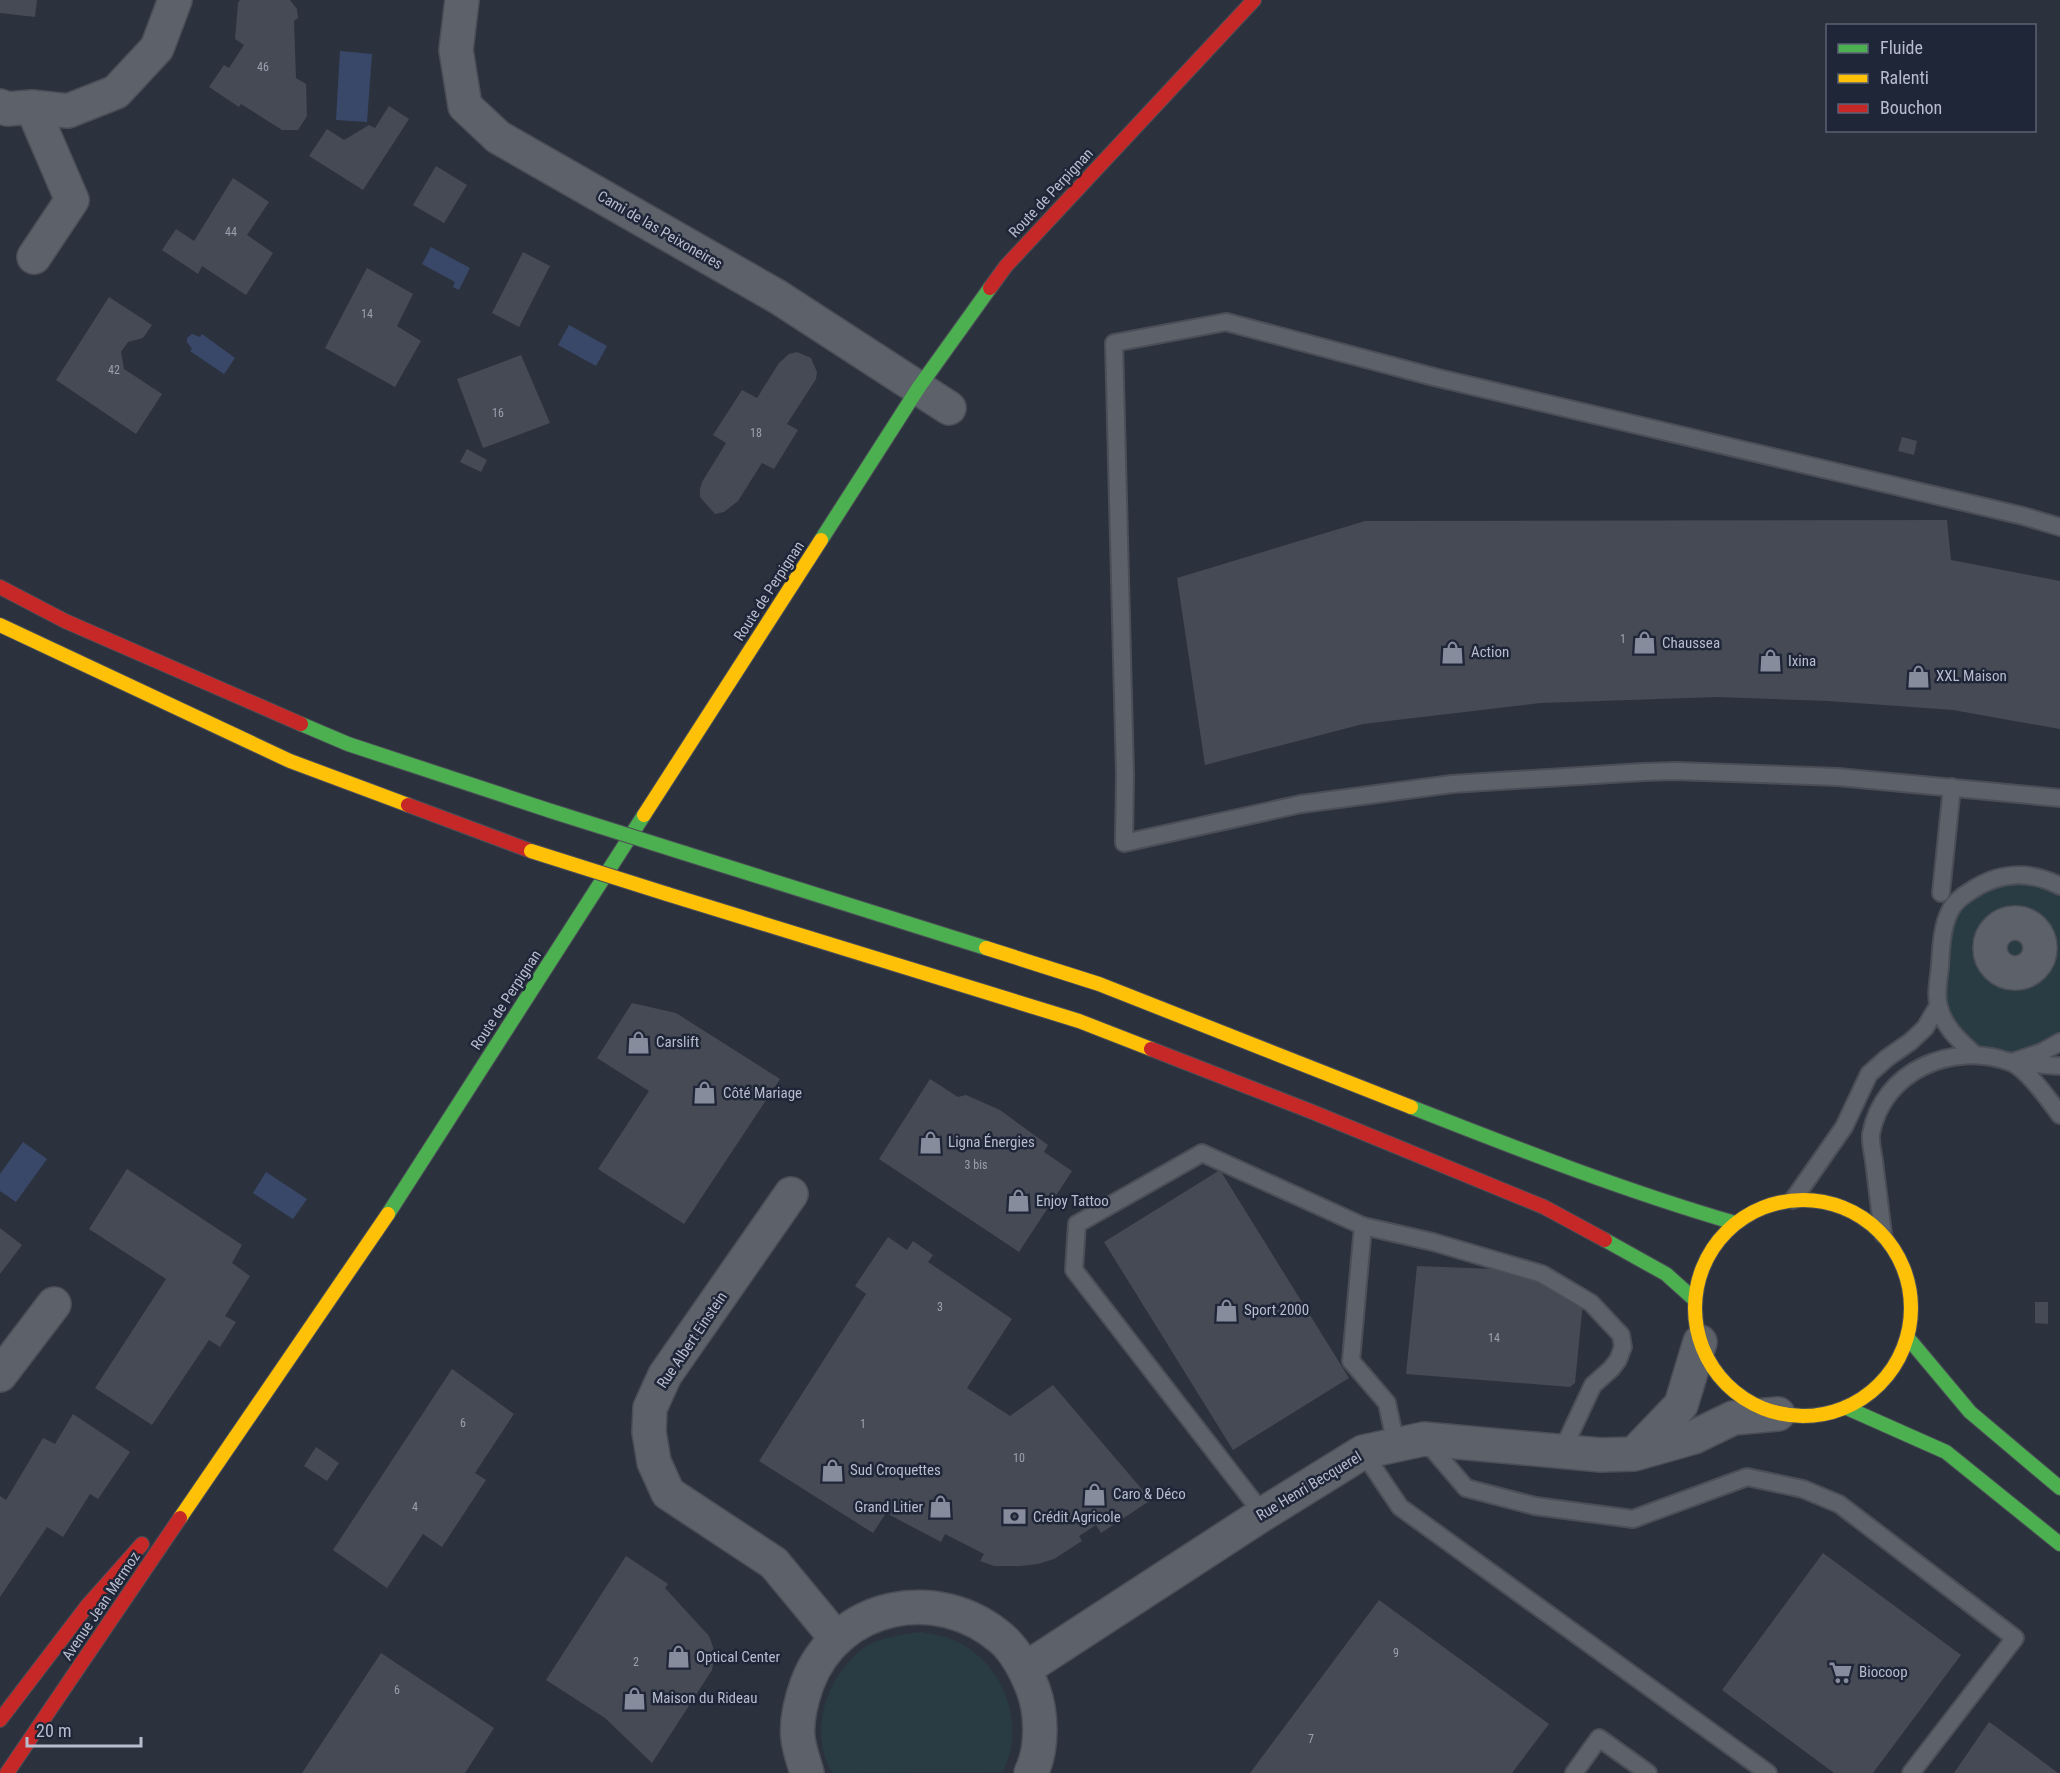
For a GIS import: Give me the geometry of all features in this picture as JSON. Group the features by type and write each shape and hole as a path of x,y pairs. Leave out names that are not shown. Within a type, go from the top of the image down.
{"main road":[{"name":"Route de Perpignan","path":"369,1244 919,387 1006,266 1254,0"},
{"path":"0,586 65,621 348,744 1099,984 1515,1148 1666,1203 1735,1223"},
{"path":"0,625 290,761 531,851 1079,1021 1310,1111 1544,1207 1666,1274 1695,1300"},
{"path":"1793,1200 1824,1201 1854,1211 1883,1234 1904,1265 1912,1301 1908,1338 1895,1367 1874,1391 1847,1408 1813,1416 1778,1414 1745,1399 1718,1374 1700,1342 1695,1321 1695,1300 1701,1271 1715,1245 1735,1223 1763,1207 1793,1200"},
{"name":"Avenue Jean Mermoz","path":"7,1773 369,1244"},
{"path":"1908,1338 1970,1412 2060,1488"},
{"path":"1847,1408 1946,1452 2060,1544"},
{"name":"Avenue Jean Mermoz","path":"0,1720 87,1606 222,1456"}],"street":[{"path":"16,107 68,111 116,92 157,48 175,0"},
{"name":"Cami de las Peixoneires","path":"462,0 456,50 465,106 498,137 778,297 949,408"},
{"path":"16,107 72,200 34,256"},
{"name":"Rue Albert Einstein","path":"792,1194 665,1375 650,1408 649,1432 654,1462 668,1493 774,1563 836,1638"},
{"path":"0,1375 54,1304"},
{"path":"1634,1454 1681,1405 1700,1342"},
{"name":"Rue Henri Becquerel","path":"1025,1668 1363,1452 1410,1442 1600,1455 1634,1454 1694,1437 1733,1418 1778,1414"},
{"path":"806,1773 798,1737 801,1701 813,1667 836,1638 866,1618 901,1607 938,1607 973,1618 1003,1640 1025,1668 1037,1700 1040,1734 1031,1773"}],"lane":[{"path":"2059,798 1838,777 1676,771 1464,783 1301,804 1124,843 1125,775 1114,343 1226,322 1434,377 2023,516 2060,527"},
{"path":"1941,893 1952,787"},
{"path":"1974,1054 1950,1032 1938,1006 1940,957 1945,924 1950,910 1965,894 1998,876 2020,875 2046,879 2060,886"},
{"path":"1793,1200 1844,1127 1869,1074 1925,1028 1938,1006"},
{"path":"2012,1062 2042,1052 2060,1042"},
{"path":"1883,1234 1871,1135 1880,1109 1908,1074 1948,1057 1974,1054 2012,1062 2060,1066"},
{"path":"2012,1062 2034,1081 2060,1115"},
{"path":"1263,1514 1074,1270 1077,1224 1202,1153 1363,1226 1433,1242 1542,1274 1592,1303 1621,1335 1623,1347 1618,1360 1611,1369 1593,1385 1562,1451"},
{"path":"1363,1226 1351,1361 1387,1402 1410,1442 1466,1488 1534,1506 1633,1519 1747,1477 1803,1489 1839,1504 2014,1638 1911,1773"},
{"path":"1363,1452 1400,1507 1768,1773"},
{"path":"1574,1773 1599,1738 1647,1773"}],"shaded area":[{"path":"1999,876 2060,886 2060,1042 2012,1062 1974,1054 1938,1006 1950,910"},
{"path":"922,1632 946,1637 967,1647 990,1668 999,1681 1010,1710 1012,1725 1011,1749 1003,1772 832,1773 825,1757 822,1724 824,1708 838,1676 848,1663 867,1646 889,1637"}],"water":[{"path":"340,51 372,54 367,122 336,120"},
{"path":"431,247 470,268 459,290 453,287 455,282 422,264"},
{"path":"569,325 607,346 596,366 558,345"},
{"path":"192,334 200,337 202,334 235,358 224,374 190,351 192,349 187,338"},
{"path":"23,1142 47,1159 16,1202 0,1191 0,1174"},
{"path":"266,1172 307,1199 293,1219 253,1193"}],"building":[{"path":"0,0 37,0 35,17 0,13"},
{"path":"240,0 290,0 297,9 298,18 294,21 296,78 306,84 307,116 298,130 282,130 241,104 239,107 209,87 224,65 229,68 244,45 235,39"},
{"path":"389,106 409,119 363,190 309,156 327,129 344,140 369,125 375,128"},
{"path":"436,166 467,185 444,223 413,205"},
{"path":"233,178 269,202 247,235 273,253 246,295 202,266 198,274 162,250 176,229 194,241"},
{"path":"523,252 550,266 519,327 492,313"},
{"path":"367,268 413,294 397,326 421,341 395,387 325,348"},
{"path":"109,297 152,325 143,338 128,342 121,352 124,369 162,394 136,434 56,380"},
{"path":"797,352 811,358 817,372 816,379 787,424 798,430 774,469 762,463 738,501 724,512 715,514 700,497 702,482 726,443 713,435 742,390 757,398 779,363 789,354"},
{"path":"521,355 550,423 483,448 457,379"},
{"path":"1902,437 1917,441 1914,455 1898,451"},
{"path":"467,449 487,460 481,472 460,462"},
{"path":"1947,520 1951,560 2060,581 2060,729 1953,710 1828,701 1717,697 1541,703 1363,724 1205,765 1177,578 1365,521"},
{"path":"632,1003 676,1013 780,1079 684,1224 598,1169 649,1091 597,1058"},
{"path":"930,1079 958,1097 966,1095 1000,1110 1048,1145 1044,1152 1072,1171 1019,1252 879,1159"},
{"path":"127,1169 242,1245 232,1263 250,1276 225,1316 236,1322 220,1347 209,1340 152,1425 95,1388 166,1279 89,1229"},
{"name":"Sport 2000","path":"1220,1170 1349,1378 1233,1450 1104,1242"},
{"path":"0,1228 22,1245 0,1274"},
{"path":"888,1237 907,1250 913,1241 933,1255 928,1262 1012,1319 967,1388 1010,1416 1053,1385 1151,1500 1101,1533 1096,1525 1079,1536 1082,1541 1054,1559 1038,1564 994,1566 980,1561 984,1554 945,1534 941,1542 886,1513 873,1533 759,1461 866,1294 855,1286"},
{"path":"1417,1266 1518,1270 1583,1302 1575,1383 1570,1387 1406,1374"},
{"path":"2035,1302 2048,1302 2048,1324 2035,1323"},
{"path":"452,1369 514,1414 475,1473 486,1480 442,1547 423,1534 387,1588 333,1550"},
{"path":"73,1414 130,1452 98,1499 90,1494 63,1537 47,1527 0,1597 0,1496 6,1500 43,1438 55,1444"},
{"path":"316,1447 339,1463 327,1481 304,1466"},
{"name":"Biocoop","path":"1823,1553 1961,1655 1873,1773 1834,1773 1722,1690"},
{"path":"626,1556 668,1584 665,1588 709,1636 715,1653 712,1670 652,1763 605,1718 546,1680"},
{"path":"1379,1600 1549,1724 1512,1773 1250,1773"},
{"path":"381,1653 494,1728 465,1773 302,1773"},
{"path":"1989,1722 1995,1726 2058,1773 1954,1773"}],"traffic: fast":[{"path":"821,540 919,387 990,288"},
{"path":"301,724 348,744 551,811"},
{"path":"551,811 684,853"},
{"path":"388,1214 644,815"},
{"path":"684,853 986,948"},
{"path":"1411,1107 1612,1183 1735,1223"},
{"path":"1605,1240 1666,1274 1695,1300"},
{"path":"1908,1338 1970,1412 2060,1488"},
{"path":"1847,1408 1946,1452 2060,1544"}],"traffic: slow":[{"path":"644,815 821,540"},
{"path":"0,625 290,761 408,805"},
{"path":"531,851 667,894"},
{"path":"667,894 1079,1021 1151,1049"},
{"path":"986,948 1099,984 1411,1107"},
{"path":"1803,1200 1824,1202 1844,1208 1863,1218 1879,1232 1893,1248 1903,1267 1909,1287 1911,1308 1909,1329 1903,1349 1893,1368 1879,1384 1863,1398 1844,1408 1824,1414 1803,1416 1782,1414 1762,1408 1743,1398 1727,1384 1713,1368 1703,1349 1697,1329 1695,1308 1697,1287 1703,1267 1713,1248 1727,1232 1743,1218 1762,1208 1782,1202 1803,1200"},
{"path":"180,1518 388,1214"}],"traffic: jam":[{"path":"990,288 1006,266 1254,0"},
{"path":"0,587 65,621 301,724"},
{"path":"408,805 531,851"},
{"path":"1151,1049 1544,1207 1605,1240"},
{"path":"7,1773 180,1518"},
{"path":"0,1720 87,1606 142,1544"}],"place":[{"name":"Chaussea","path":"1644,643"},
{"name":"Action","path":"1453,652"},
{"name":"Ixina","path":"1770,661"},
{"name":"XXL Maison","path":"1918,676"},
{"name":"Carslift","path":"638,1042"},
{"name":"Côté Mariage","path":"705,1093"},
{"name":"Ligna Énergies","path":"930,1142"},
{"name":"Enjoy Tattoo","path":"1018,1201"},
{"name":"Sport 2000","path":"1226,1310"},
{"name":"Sud Croquettes","path":"832,1470"},
{"name":"Caro & Déco","path":"1095,1494"},
{"name":"Grand Litier","path":"941,1507"},
{"name":"Crédit Agricole","path":"1015,1517"},
{"name":"Optical Center","path":"678,1657"},
{"name":"Biocoop","path":"1841,1672"},
{"name":"Maison du Rideau","path":"634,1698"}]}
